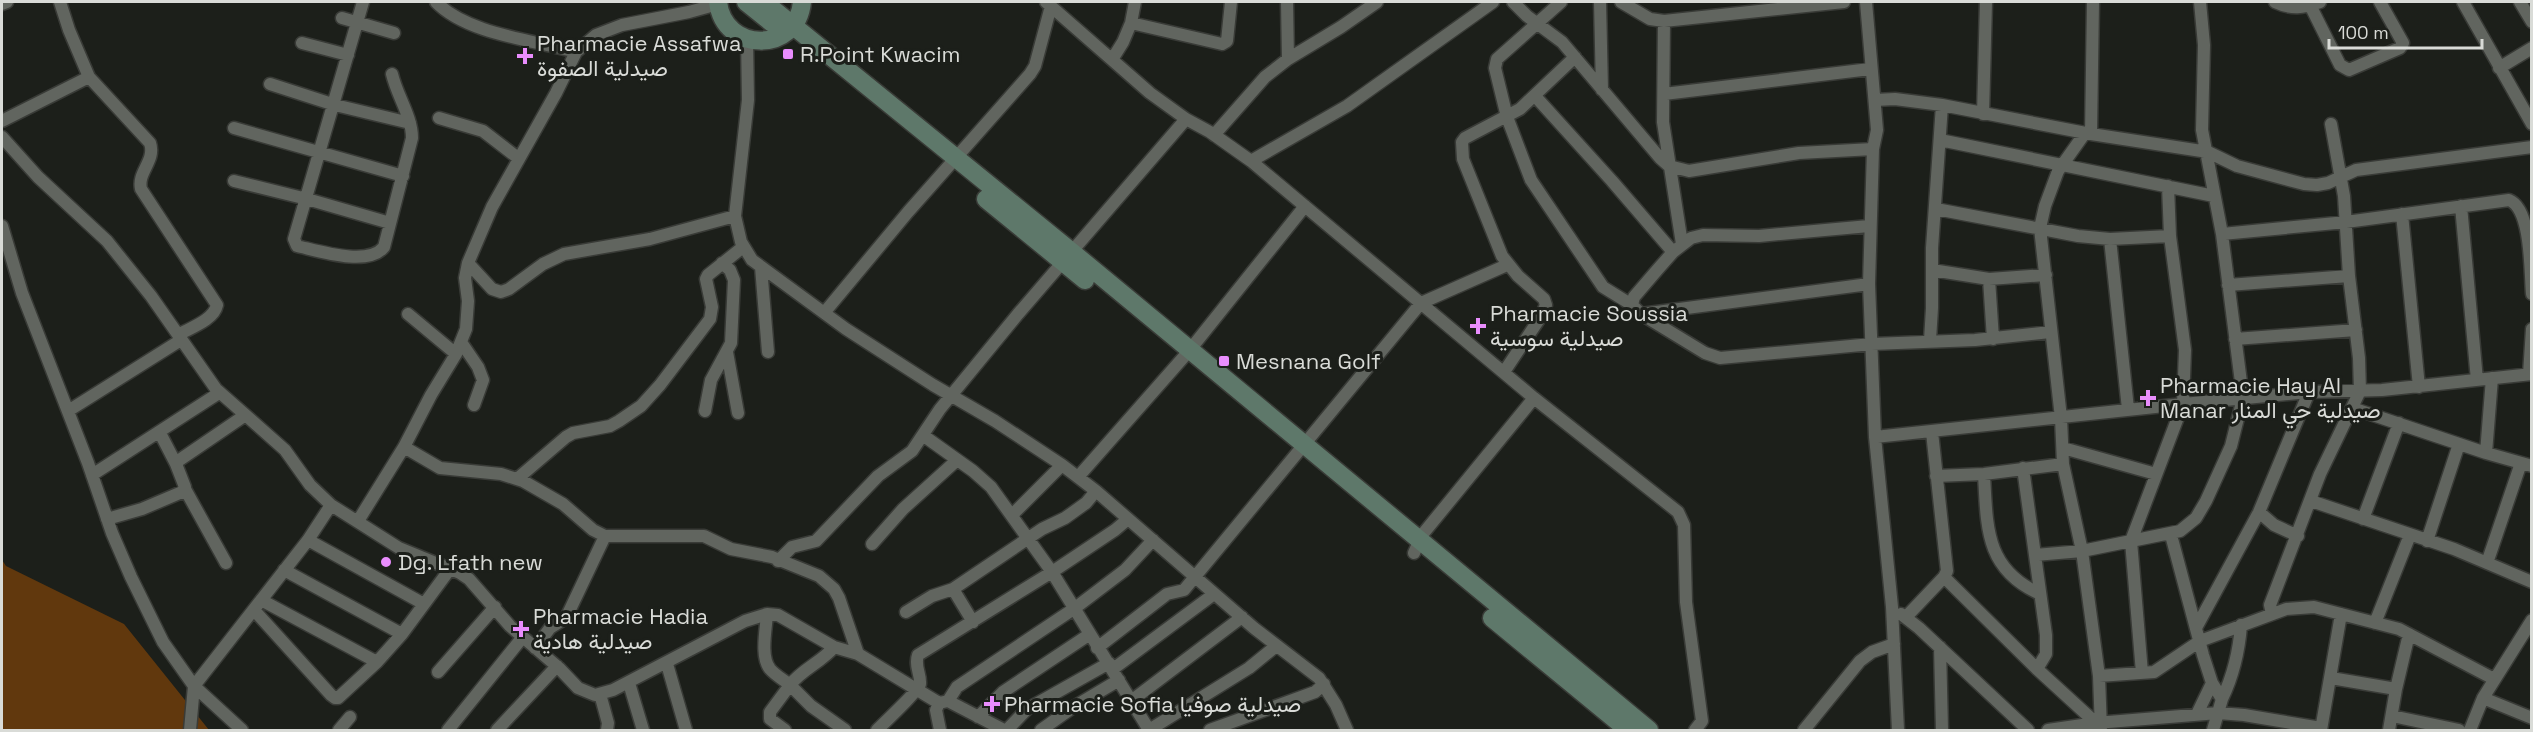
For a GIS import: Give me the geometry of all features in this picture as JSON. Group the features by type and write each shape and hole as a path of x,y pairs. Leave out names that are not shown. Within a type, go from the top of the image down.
{"main road":[{"path":"746,2 788,29 1069,258 1416,547 1628,730"},
{"path":"764,2 788,29"},
{"path":"718,3 721,16 728,26 747,39 766,40 788,29 798,17 802,2"},
{"path":"1416,547 1649,730"}],"street":[{"path":"2,4 7,2"},
{"path":"60,2 89,77 150,143 151,155 140,179 141,189 217,305 217,310 209,318 68,411"},
{"path":"363,2 335,105 294,239 297,246 359,258 370,257 384,247 412,138 410,123 392,74"},
{"path":"436,2 466,23 576,52"},
{"path":"1113,58 1131,23 1135,2"},
{"path":"1131,23 1222,44 1227,41 1230,34 1231,2"},
{"path":"1287,2 1288,59"},
{"path":"1214,135 1254,87 1288,59 1377,2"},
{"path":"1251,161 1347,106 1493,2"},
{"path":"1513,2 1527,16 1551,31 1669,166 1689,171 1798,153 1874,149"},
{"path":"1561,2 1497,59 1496,68 1507,117 1531,180 1540,195 1603,287 1637,310 1705,353 1720,358 1872,344 1898,345 1930,340 1993,339 2050,332"},
{"path":"1600,2 1602,90"},
{"path":"1621,2 1650,20 1664,21 1748,6 1844,2"},
{"path":"1866,2 1877,130 1869,226 1875,437 1892,607 1898,730"},
{"path":"1983,114 1986,2"},
{"path":"2093,2 2088,134 2061,166 2045,206 2040,228 2061,418 2063,464 2082,551 2099,676 2099,726"},
{"path":"2035,555 2082,551 2131,540 2171,535 2187,527 2206,501 2231,446 2242,398 2222,234 2202,130 2204,45 2200,2"},
{"path":"2275,2 2286,7 2301,8 2315,3 2340,65 2349,70 2400,48 2403,43 2380,2"},
{"path":"2463,2 2499,68 2527,106 2532,124"},
{"path":"2520,2 2532,22"},
{"path":"358,521 404,447 431,395 456,354 466,322 468,302 465,278 468,263 492,207 556,93 576,52 596,35 621,25 689,12 718,3"},
{"path":"824,313 1030,74 1035,66 1048,4 1113,58 1150,93 1251,161 1534,398 1678,512 1684,525 1686,602 1702,721 1695,730"},
{"path":"342,18 394,33"},
{"path":"1664,21 1664,122 1678,248"},
{"path":"747,39 748,100 735,216 743,247 752,260 824,313 951,396 995,421 1062,465 1096,491 1214,594 1324,684 1347,730"},
{"path":"302,43 348,55"},
{"path":"2499,68 2532,48"},
{"path":"1504,372 1540,318 1546,305 1538,292 1507,265 1461,150 1462,142 1465,138 1507,117 1534,96 1575,57"},
{"path":"1664,94 1870,69"},
{"path":"2,121 89,77"},
{"path":"270,84 335,105 410,123"},
{"path":"1534,96 1678,248"},
{"path":"1875,100 1896,99 1942,105 2088,134 2208,152 2236,166 2304,184 2322,185 2356,170 2379,166 2532,147"},
{"path":"1930,340 1936,175 1942,105"},
{"path":"439,118 483,131 518,158"},
{"path":"778,561 792,547 816,541 878,476 912,451 951,396 1018,314 1069,258 1186,119"},
{"path":"2272,614 2270,605 2330,451 2360,391 2342,176 2331,124"},
{"path":"234,128 403,176"},
{"path":"2,137 38,177 108,241 144,286 219,393 285,450 310,485 331,505 399,548 469,579 522,638 557,666 578,688 586,692 600,694 629,683 745,621 767,614 778,615 790,620 834,647 858,654 919,690 1006,730 1028,709 1113,671"},
{"path":"1940,140 2214,196"},
{"path":"234,181 390,223"},
{"path":"2142,674 2131,540 2182,404 2185,350 2170,236 2168,186"},
{"path":"2222,234 2346,222 2513,201 2530,230 2532,294"},
{"path":"1078,477 1185,355 1305,206"},
{"path":"2461,206 2477,380"},
{"path":"1936,208 2110,239 2170,236"},
{"path":"2402,214 2419,387"},
{"path":"468,263 492,289 501,292 509,289 543,264 564,254 650,239 735,216"},
{"path":"2,226 22,293 131,577 163,642 194,686 242,730"},
{"path":"1637,310 1634,297 1678,248 1691,238 1703,235 1759,236 1869,226"},
{"path":"2110,239 2128,410"},
{"path":"517,479 566,437 573,433 610,426 641,406 710,319 712,307 706,279 743,247"},
{"path":"705,411 711,380 731,343 734,280 730,270 722,263"},
{"path":"1097,648 1167,594 1184,590 1421,303 1507,265"},
{"path":"761,267 768,352"},
{"path":"1932,270 1989,279 2046,275"},
{"path":"2228,285 2349,276"},
{"path":"1989,279 1993,339"},
{"path":"1637,310 1869,284"},
{"path":"408,314 456,354"},
{"path":"1875,437 2242,398 2309,392 2419,387 2530,374 2532,329"},
{"path":"2235,339 2356,330"},
{"path":"461,342 478,367 483,380 474,405"},
{"path":"727,352 738,413"},
{"path":"2486,453 2492,378"},
{"path":"2196,628 2259,512 2309,392"},
{"path":"92,476 219,393"},
{"path":"1416,547 1534,398"},
{"path":"2352,408 2526,464 2487,563"},
{"path":"176,464 244,416"},
{"path":"2363,519 2399,423"},
{"path":"1906,617 1944,577 1947,561 1939,513 1932,432"},
{"path":"160,433 176,464 185,489 226,562"},
{"path":"924,436 973,471 991,488 1012,515 1075,608 1097,648 1149,730 1249,668 1276,646"},
{"path":"2427,540 2459,444"},
{"path":"404,447 440,468 501,474 517,479 564,504 594,530 605,536 704,536 740,552 772,557 819,576 834,589 843,605 846,625 858,654"},
{"path":"2063,448 2156,474"},
{"path":"872,544 903,509 957,461"},
{"path":"1936,476 1984,474 2063,464"},
{"path":"1012,515 1062,465"},
{"path":"2023,468 2046,635 2046,654 2037,669"},
{"path":"1984,474 1994,554 2020,585 2040,594"},
{"path":"107,519 142,509 180,494 185,489"},
{"path":"906,612 932,596 953,589 1003,554 1029,540 1042,529 1065,518 1086,503 1096,491"},
{"path":"2311,501 2427,540 2532,582"},
{"path":"190,730 194,686 308,540 331,505"},
{"path":"2259,512 2274,525 2298,536"},
{"path":"877,730 894,711 919,690 920,682 916,662 918,656 1052,572 1128,519"},
{"path":"2171,535 2212,683 2222,699"},
{"path":"2375,623 2410,535"},
{"path":"535,648 550,628 566,618 605,536"},
{"path":"308,540 424,604"},
{"path":"940,730 936,710 957,687 1075,608 1125,570 1153,540"},
{"path":"258,605 335,698 342,696 402,634 450,569"},
{"path":"284,570 402,634"},
{"path":"1944,577 2037,669 2099,726"},
{"path":"953,589 973,622"},
{"path":"1041,730 1072,708 1113,671 1214,594"},
{"path":"258,605 377,662"},
{"path":"1892,607 1940,647 2028,730"},
{"path":"2099,676 2142,674 2163,668 2200,641 2272,614 2298,607 2314,607 2409,634 2494,678"},
{"path":"438,672 495,608"},
{"path":"767,614 765,654 770,669 811,706 845,730"},
{"path":"2048,730 2218,713 2244,715 2321,729 2340,614"},
{"path":"1131,701 1242,617"},
{"path":"2470,730 2494,678 2532,620"},
{"path":"2213,730 2222,699 2233,676 2239,652 2241,625"},
{"path":"978,717 1003,692 1089,634"},
{"path":"2389,730 2409,634"},
{"path":"448,730 522,638"},
{"path":"1804,730 1860,662 1872,652 1894,644"},
{"path":"784,730 772,722 770,712 796,677 834,647"},
{"path":"1940,647 1942,730"},
{"path":"667,663 685,730"},
{"path":"497,730 557,666"},
{"path":"2331,678 2396,689"},
{"path":"629,683 643,730"},
{"path":"2197,714 2212,683"},
{"path":"1210,730 1315,692 1324,684"},
{"path":"600,694 608,723 607,730"},
{"path":"2483,698 2532,718"},
{"path":"2392,716 2459,730"},
{"path":"339,730 350,717"}],"shaded area":[{"path":"2,560 6,566 124,624 209,730 2,730"}],"place":[{"name":"R.Point Kwacim","path":"788,54"},
{"name":"Pharmacie Assafwa صيدلية الصفوة","path":"525,56"},
{"name":"Pharmacie Soussia صيدلية سوسية","path":"1478,326"},
{"name":"Mesnana Golf","path":"1224,361"},
{"name":"Pharmacie Hay Al Manar صيدلية حي المنار","path":"2148,398"},
{"name":"Dg. Lfath new","path":"386,562"},
{"name":"Pharmacie Hadia صيدلية هادية","path":"521,629"},
{"name":"Pharmacie Sofia صيدلية صوفيا","path":"992,704"}]}
